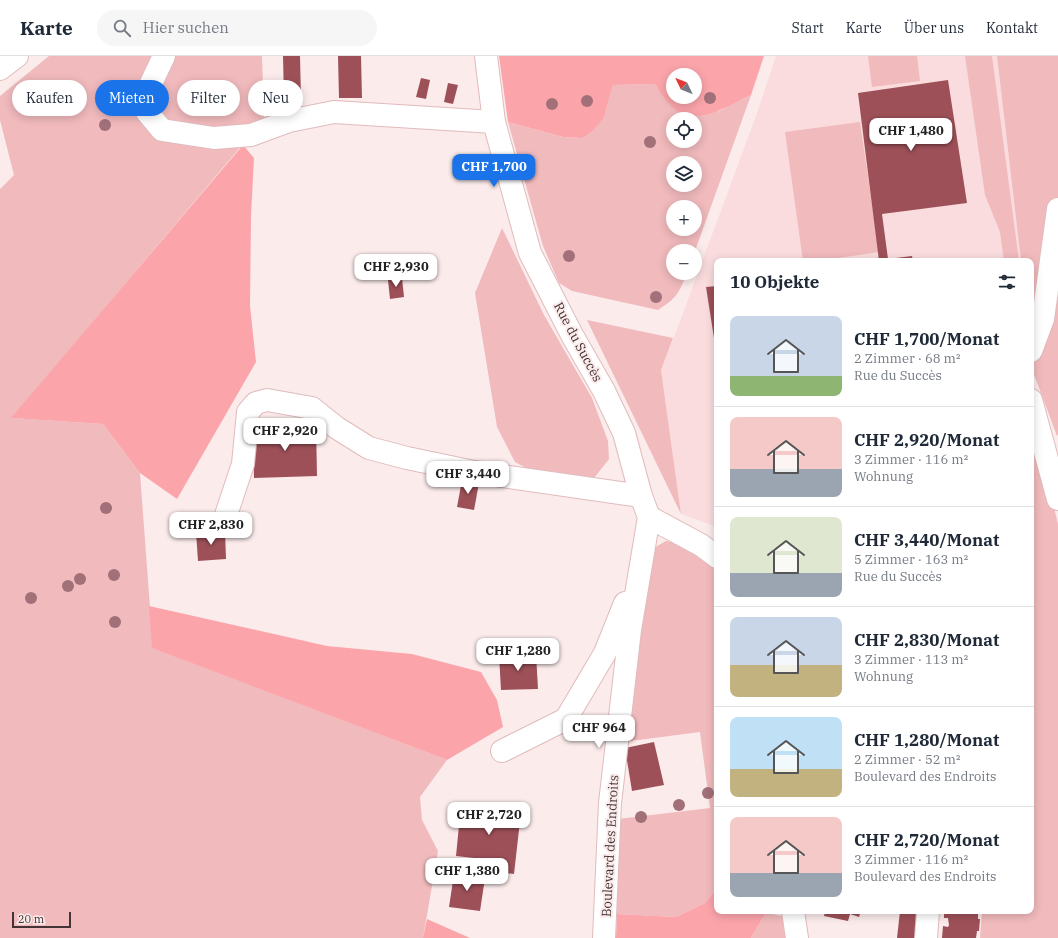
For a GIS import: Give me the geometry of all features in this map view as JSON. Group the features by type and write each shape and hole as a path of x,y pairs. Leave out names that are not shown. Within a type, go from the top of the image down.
{"street":[{"path":"0,69 17,56"},
{"path":"164,56 145,96 147,112 162,130 214,138 251,135 289,121 334,112 494,122"},
{"name":"Rue du Succès","path":"486,56 494,122 530,253 572,335 604,391 624,433 641,496 649,517"},
{"path":"1034,344 1044,319 1058,209"},
{"path":"223,524 243,464 248,412 256,402 267,400 312,408 337,428 369,448 407,458 474,472 641,496"},
{"path":"1034,411 1058,499"},
{"path":"502,751 566,719 605,654 641,565 649,517 701,545 714,555"},
{"name":"Boulevard des Endroits","path":"604,938 610,803 630,630 641,565"},
{"path":"793,914 797,938"},
{"path":"926,938 928,914"}],"shaded area":[{"path":"49,56 262,56 263,80 248,80 248,116 264,116 264,119 12,418 103,424 140,473 153,648 447,760 420,797 422,820 438,851 423,938 0,938 0,189 14,175 0,120 0,96 12,86 12,116 87,116 87,80 20,80"},
{"path":"499,56 764,56 751,95 716,112 702,115 702,112 679,112 675,110 670,104 702,104 702,68 666,68 666,99 655,84 613,85 604,118 591,132 582,138 563,137 508,122"},
{"path":"776,56 997,56 1021,258 714,258 714,526 681,514 661,370 695,280 702,280 702,262 756,116"},
{"path":"868,56 917,56 920,81 872,87"},
{"path":"965,56 992,56 1019,258 1004,258 1000,232 985,195"},
{"path":"997,56 1058,56 1057,436 1034,374 1034,258 1021,258"},
{"path":"655,84 666,99 666,104 719,111 751,95 702,232 702,200 666,200 666,236 700,236 698,244 666,244 666,280 684,280 677,294 658,310 572,291 559,283 543,246 508,122 563,137 582,138 604,118 613,85"},
{"path":"860,122 879,252 838,258 803,258 785,132"},
{"path":"243,145 254,158 251,216 250,306 256,362 177,499 140,473 103,424 11,418"},
{"path":"502,228 544,315 592,398 608,441 609,459 594,478 570,480 547,479 515,462 497,427 475,293"},
{"path":"587,320 673,338 661,370 681,514"},
{"path":"1034,425 1058,524 1058,938 980,938 982,914 1034,914"},
{"path":"666,541 683,545 695,551 714,569 714,892 705,903 676,917 617,914 618,819 710,808 700,732 623,742 652,549"},
{"path":"149,606 327,646 412,654 481,672 497,700 503,727 447,760 152,648"},
{"path":"714,892 714,914 765,914 751,938 616,938 617,914 676,917 705,903"},
{"path":"765,914 783,916 786,938 751,938"},
{"path":"427,919 470,938 423,938"}],"building":[{"path":"283,56 300,56 301,80 284,80"},
{"path":"338,56 361,56 362,98 339,98"},
{"path":"421,78 430,80 426,99 416,97"},
{"path":"948,80 967,203 882,214 888,258 879,258 858,93"},
{"path":"448,83 458,85 453,104 444,102"},
{"path":"912,256 912,258 896,258"},
{"path":"402,278 404,297 390,299 388,280"},
{"path":"714,286 714,338 706,287"},
{"path":"316,426 317,476 254,478 253,428"},
{"path":"462,480 479,483 474,510 457,507"},
{"path":"225,531 226,559 198,561 196,532"},
{"path":"536,654 538,689 501,690 499,655"},
{"path":"654,742 664,785 632,791 625,748"},
{"path":"461,805 521,812 514,874 491,871 492,860 456,856"},
{"path":"454,874 485,878 480,911 449,907"},
{"path":"824,914 850,914 848,921 824,916"},
{"path":"850,914 860,914 859,917"},
{"path":"900,914 920,914 917,938 897,938"},
{"path":"944,914 978,914 978,919 980,919 979,931 977,931 976,938 942,938 943,926 948,927 949,925 948,918 944,918"}]}
